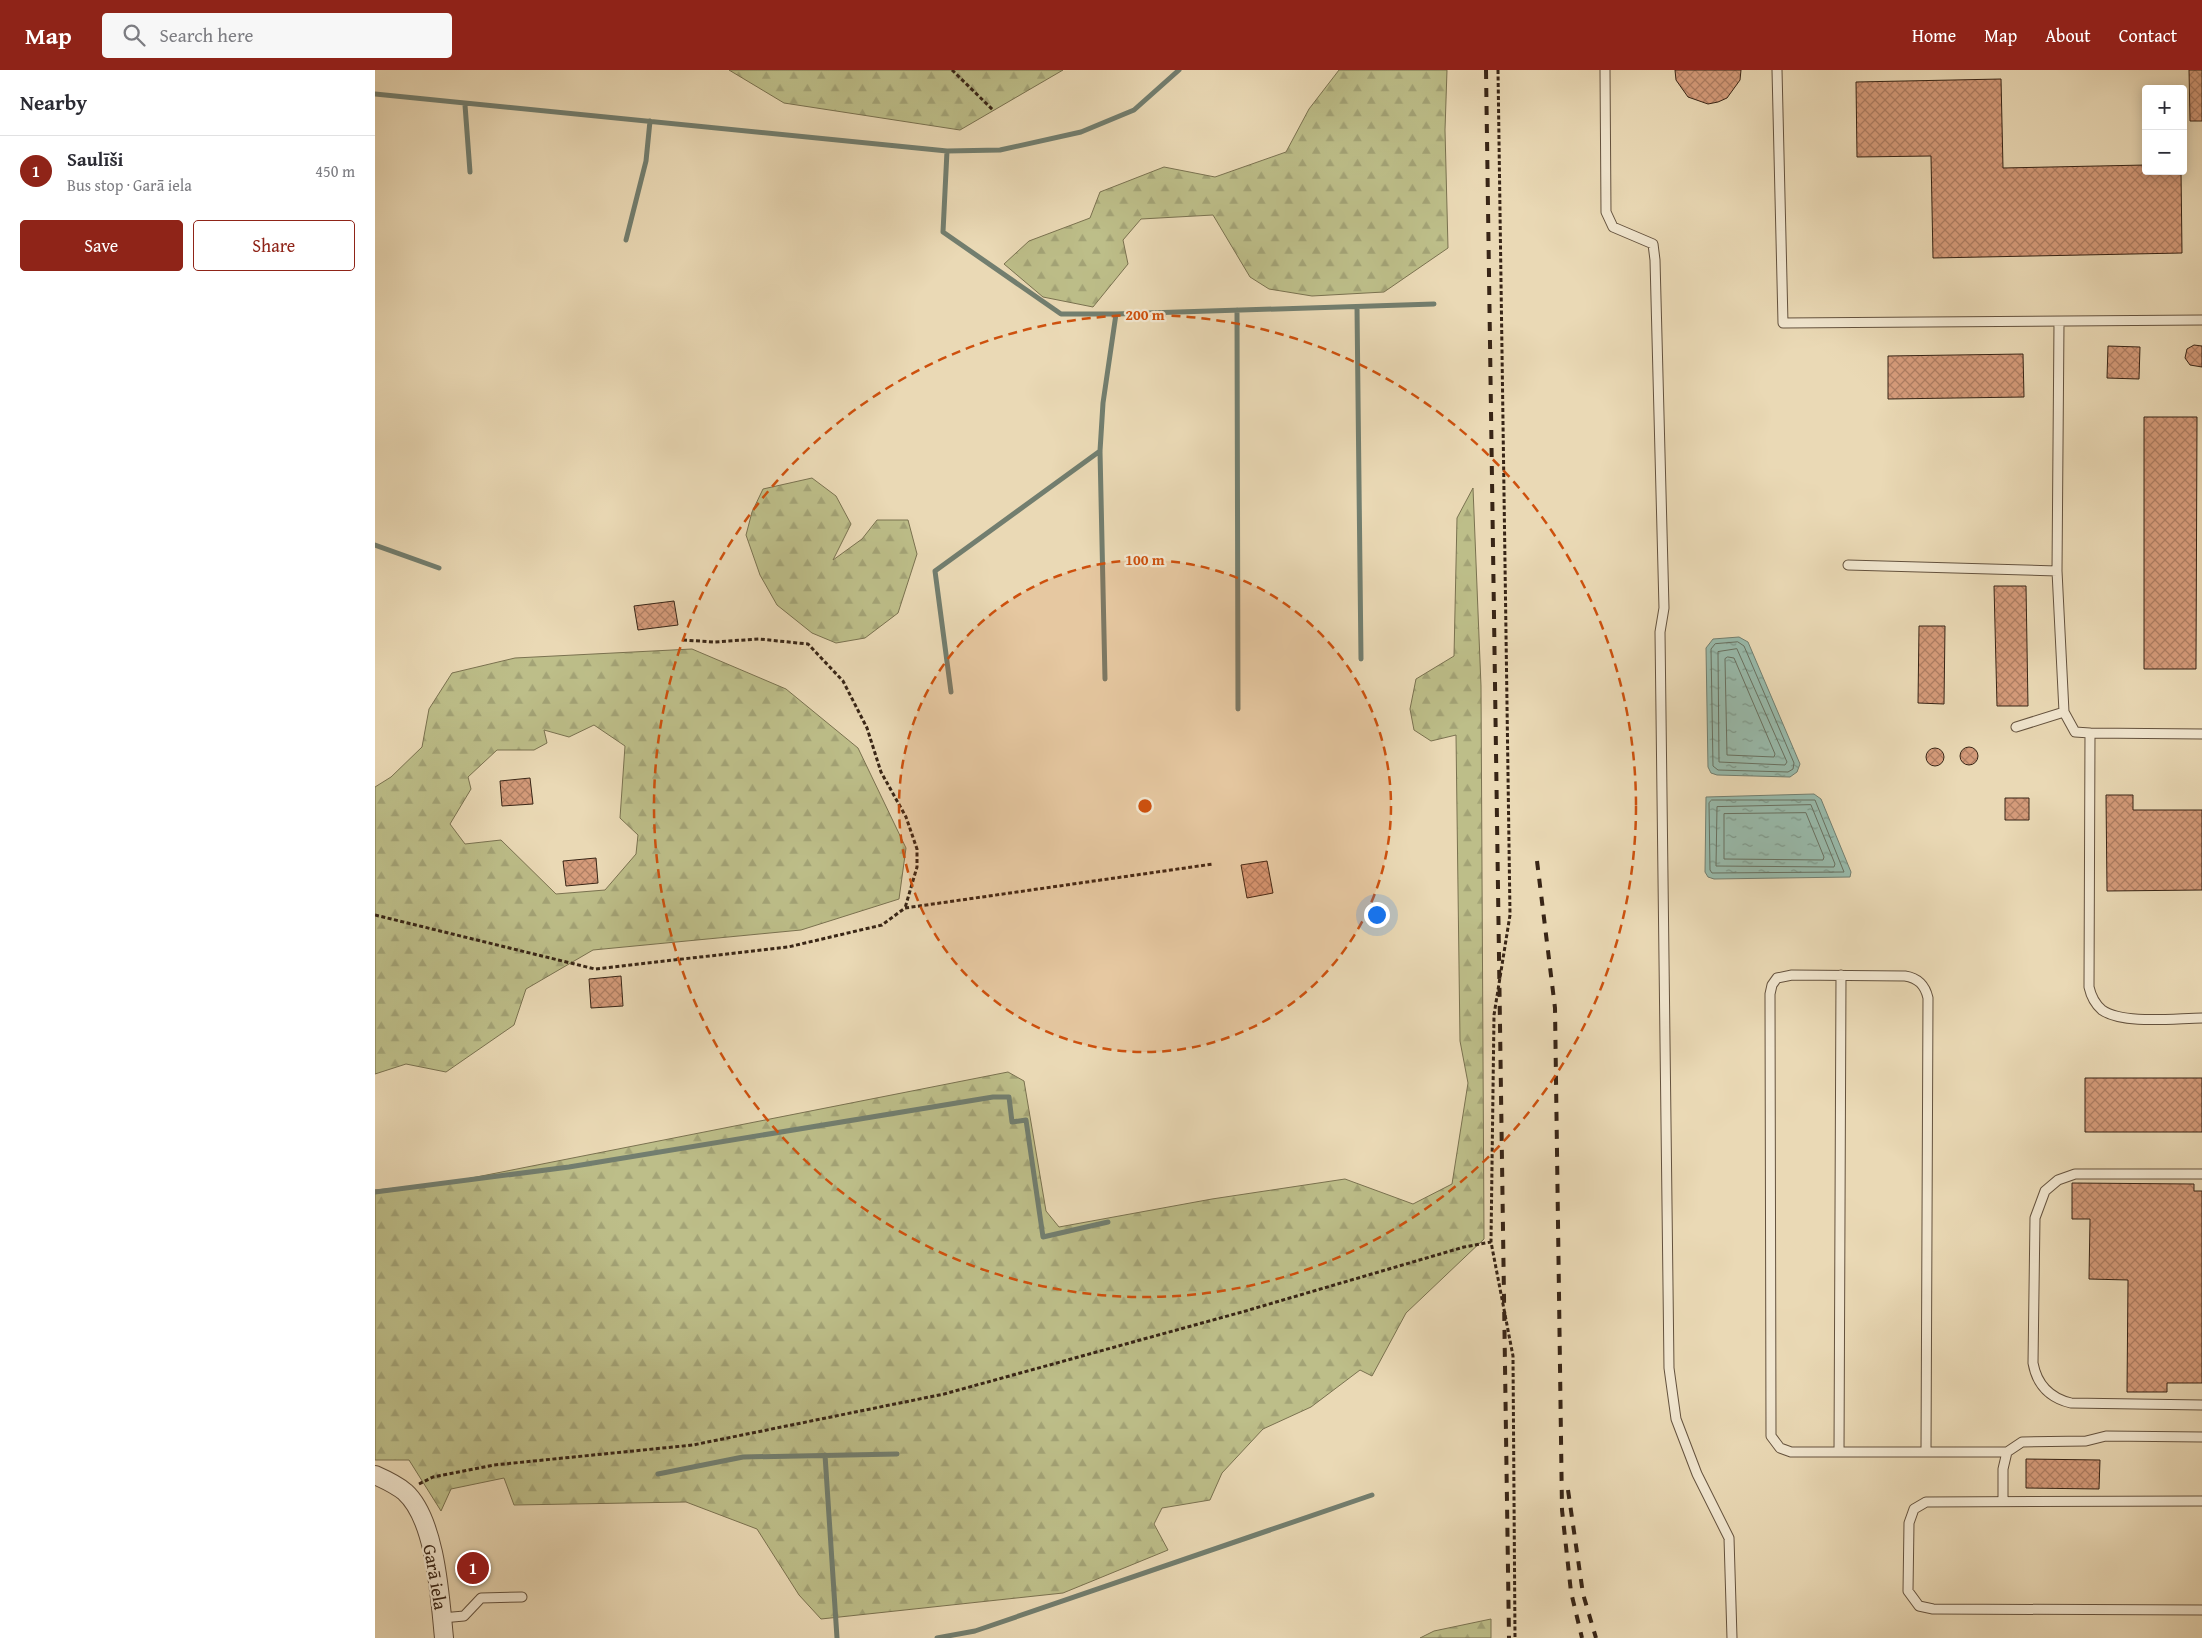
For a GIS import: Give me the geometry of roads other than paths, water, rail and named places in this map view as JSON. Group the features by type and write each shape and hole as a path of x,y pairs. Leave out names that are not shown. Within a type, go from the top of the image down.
{"street":[{"name":"Garā iela","path":"375,1475 405,1492 415,1505 432,1545 444,1638"}],"lane":[{"path":"1605,70 1606,212 1613,227 1653,244 1655,260 1664,608 1660,632 1669,1368 1676,1419 1697,1474 1729,1538 1732,1638"},
{"path":"1777,70 1783,323 2059,323 2202,320"},
{"path":"2059,323 2057,571 2064,712 2075,732 2202,734"},
{"path":"1848,565 2057,571"},
{"path":"2016,727 2064,712"},
{"path":"2090,733 2091,994 2102,1010 2114,1016 2130,1018 2202,1018"},
{"path":"1839,1452 1841,975"},
{"path":"1925,1452 1928,998 1921,982 1913,977 1781,976 1774,981 1770,994 1770,1429 1775,1443 1786,1451 1839,1452 1925,1452 2007,1452 2022,1442 2086,1441 2106,1436 2202,1437"},
{"path":"2202,1174 2075,1174 2058,1180 2045,1191 2037,1208 2034,1224 2033,1364 2039,1382 2044,1389 2052,1396 2071,1403 2202,1405"},
{"path":"2003,1500 2003,1469 2007,1452"},
{"path":"2202,1501 1937,1500 1926,1502 1914,1509 1909,1523 1908,1572 1908,1591 1914,1602 1925,1608 2202,1610"},
{"path":"442,1618 464,1616 481,1598 522,1597"}],"water":[{"path":"1739,637 1748,642 1800,764 1797,772 1790,777 1717,775 1711,773 1708,767 1706,648 1713,639"},
{"path":"1814,794 1821,799 1851,872 1850,877 1714,879 1708,877 1705,872 1706,797"}],"waterway":[{"path":"375,94 947,151 1000,150 1081,132 1134,110 1179,70"},
{"path":"465,105 470,172"},
{"path":"626,240 646,161 650,121"},
{"path":"947,151 943,232 1061,314 1434,304"},
{"path":"1357,307 1361,659"},
{"path":"1237,310 1238,709"},
{"path":"1105,679 1100,451 1103,403 1116,314"},
{"path":"951,692 935,571 1100,451"},
{"path":"375,545 439,568"},
{"path":"375,1192 569,1167 993,1097 1009,1097 1012,1122 1026,1120 1043,1237 1108,1222"},
{"path":"658,1474 743,1457 897,1454"},
{"path":"825,1455 837,1638"},
{"path":"937,1638 975,1631 1372,1495"}],"railway":[{"path":"1486,70 1509,1638"},
{"path":"1537,861 1555,1008 1562,1510 1571,1592 1582,1638"},
{"path":"1568,1490 1583,1594 1596,1638"}],"place":[{"name":"Saulīši","path":"473,1568"}]}
